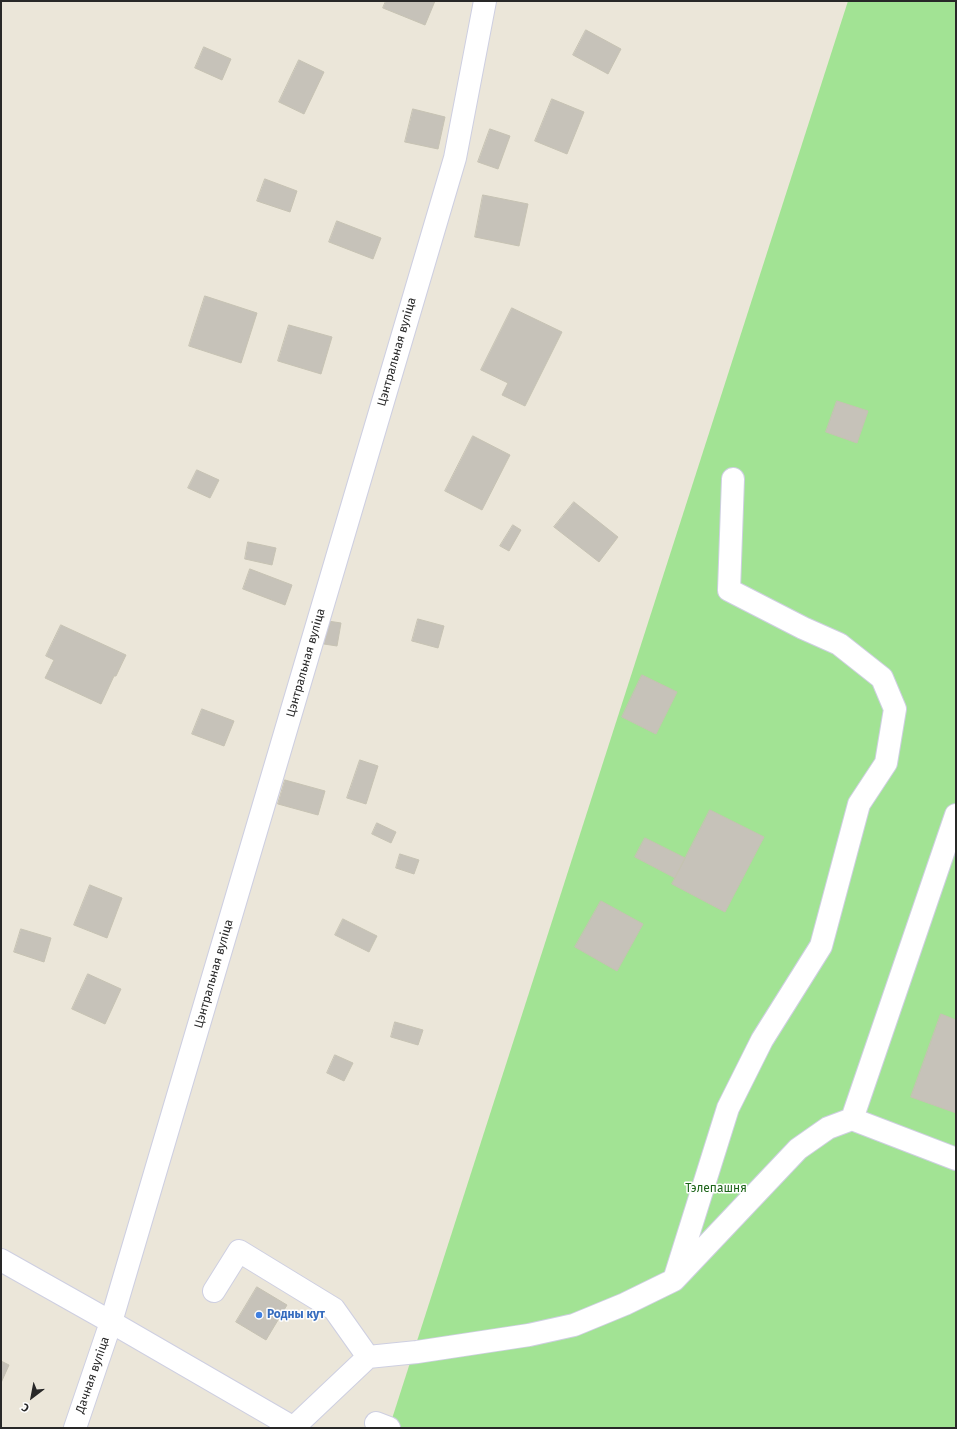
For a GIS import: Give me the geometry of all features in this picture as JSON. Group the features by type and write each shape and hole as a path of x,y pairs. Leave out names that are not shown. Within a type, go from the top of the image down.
{"street":[{"name":"Цэнтральная вуліца","path":"111,1322 455,158 485,1"},
{"path":"674,1280 728,1108 762,1040 821,946 859,804 886,763 895,709 882,678 839,644 803,628 729,590 732,480"},
{"path":"852,1119 956,815"},
{"path":"1,1260 293,1428 368,1357 417,1352 529,1335 574,1325 625,1304 674,1280 798,1149 828,1128 852,1119 956,1159"},
{"path":"214,1291 239,1250 334,1309 368,1357"},
{"name":"Дачная вуліца","path":"75,1428 111,1322"}],"green space":[{"name":"Тэлепашня","path":"848,1 956,1 956,1428 389,1428"}],"building":[{"path":"386,1 435,1 425,25 383,8"},
{"path":"586,30 621,49 608,74 573,55"},
{"path":"204,47 231,59 222,80 195,68"},
{"path":"299,60 324,72 304,114 279,102"},
{"path":"552,99 584,112 567,154 535,141"},
{"path":"413,109 445,117 438,149 405,142"},
{"path":"490,129 510,136 498,169 478,162"},
{"path":"265,179 297,191 290,212 257,201"},
{"path":"483,195 528,204 519,246 475,237"},
{"path":"337,221 381,238 373,259 329,242"},
{"path":"205,296 257,313 241,363 189,346"},
{"path":"512,308 562,332 525,406 502,395 508,383 481,370"},
{"path":"289,325 332,337 321,374 278,361"},
{"path":"837,401 868,411 857,443 826,432"},
{"path":"473,436 510,455 482,510 445,491"},
{"path":"197,470 219,480 210,498 188,488"},
{"path":"574,502 618,537 599,562 554,527"},
{"path":"513,525 521,530 509,551 500,546"},
{"path":"248,542 276,548 272,565 245,559"},
{"path":"250,569 292,585 285,605 243,589"},
{"path":"418,619 444,626 438,648 412,641"},
{"path":"328,621 341,623 337,646 324,644"},
{"path":"61,625 126,655 101,704 45,678 54,660 46,656"},
{"path":"642,675 677,692 656,734 622,717"},
{"path":"202,709 234,721 224,746 192,734"},
{"path":"360,760 378,766 366,804 347,798"},
{"path":"285,780 325,791 318,815 278,804"},
{"path":"710,810 764,837 725,912 672,884"},
{"path":"377,823 396,832 391,843 372,834"},
{"path":"645,838 685,858 675,878 635,857"},
{"path":"400,854 419,860 414,874 396,868"},
{"path":"90,885 122,898 107,938 74,925"},
{"path":"601,901 643,924 617,971 575,947"},
{"path":"343,919 377,936 369,952 335,935"},
{"path":"21,929 51,938 44,962 14,952"},
{"path":"88,974 121,989 105,1024 72,1009"},
{"path":"941,1014 956,1020 956,1113 911,1097"},
{"path":"395,1022 423,1030 418,1045 391,1037"},
{"path":"335,1055 353,1063 344,1081 327,1073"},
{"path":"257,1287 287,1305 266,1340 236,1322"},
{"path":"1,1361 9,1365 1,1383"}],"place":[{"name":"Родны кут","path":"259,1315"}]}
